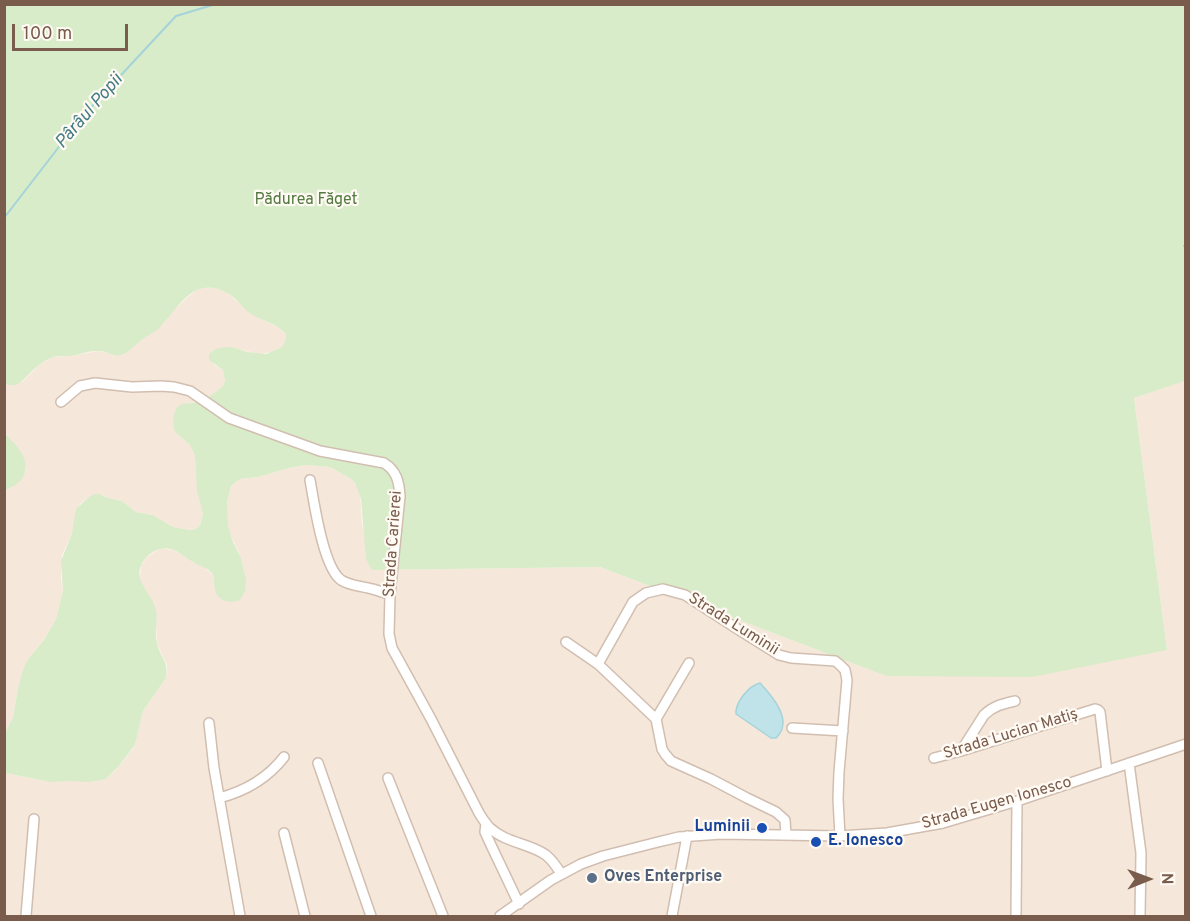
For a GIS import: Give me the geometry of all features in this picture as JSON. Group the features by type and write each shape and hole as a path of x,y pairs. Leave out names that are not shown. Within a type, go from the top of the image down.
{"street":[{"name":"Strada Carierei","path":"61,402 80,386 96,382 132,387 174,387 190,392 229,418 320,451 384,463 391,467 396,474 400,496 390,595 389,634 393,648 473,803 486,823 504,837 544,854 561,874"},
{"path":"310,480 329,564 334,573 344,581 390,595"},
{"name":"Strada Luminii","path":"598,664 636,599 658,589 685,595 779,655 828,660 839,664 845,670 847,680 838,799 840,836"},
{"path":"566,642 598,664 656,719 662,749 671,761 776,812 785,820 786,835"},
{"path":"656,719 689,663"},
{"path":"961,751 988,711 1015,700"},
{"name":"Strada Lucian Matiș","path":"934,758 1095,709 1100,712 1107,771"},
{"path":"208,723 240,916"},
{"path":"792,728 843,731"},
{"name":"Strada Eugen Ionesco","path":"500,916 561,874 581,864 658,842 687,836 722,834 840,836 896,831 948,822 1185,744"},
{"path":"219,798 239,792 267,777 284,757"},
{"path":"318,763 371,916"},
{"path":"1129,763 1141,852 1140,916"},
{"path":"388,778 443,916"},
{"path":"1016,916 1017,801"},
{"path":"26,916 34,819"},
{"path":"486,823 485,832 519,904"},
{"path":"284,833 307,916"},
{"path":"672,916 687,836"},
{"path":"302,883 307,916"}],"shaded area":[{"path":"199,288 216,288 227,293 259,318 280,328 286,334 286,339 282,347 271,352 260,354 237,349 213,364 225,374 223,386 200,402 188,403 177,434 190,445 195,456 197,484 203,514 200,525 196,529 173,527 153,515 136,512 122,501 100,494 89,497 80,504 72,533 62,555 63,591 56,619 44,640 28,659 18,688 13,717 5,733 5,490 11,488 25,472 26,467 23,456 5,432 5,384 22,382 38,366 53,357 99,351 121,355 163,324 190,295"},
{"path":"1185,381 1185,916 5,916 4,773 46,781 106,779 132,750 143,711 166,678 167,672 167,665 157,644 155,609 141,583 141,566 147,557 161,548 173,550 204,567 213,575 214,586 244,570 229,532 227,520 227,503 231,486 240,479 306,465 330,467 351,479 360,494 366,560 373,570 600,567 886,676 1167,650 1134,398"}],"green space":[{"name":"Pădurea Făget","path":"5,5 1185,5 1185,381 1134,398 1167,650 1032,677 886,676 600,567 372,570 366,560 361,499 355,483 330,467 306,465 240,479 231,486 227,503 228,526 241,558 246,580 245,591 240,600 230,602 222,600 216,594 211,573 174,550 165,548 158,550 145,559 139,573 140,579 154,603 157,618 156,639 167,672 166,678 143,711 135,745 118,767 106,779 89,782 51,782 5,773 5,733 13,717 23,670 56,619 63,591 61,561 72,533 76,509 89,497 100,494 122,501 136,512 153,515 173,527 196,529 200,525 203,514 197,491 195,456 190,445 174,429 173,417 177,407 182,404 200,402 223,386 225,380 223,370 209,360 209,354 214,350 231,347 266,354 282,347 286,334 247,311 227,293 215,288 204,288 187,296 158,329 124,354 115,355 95,351 54,357 37,366 20,383 5,384"},
{"path":"4,432 20,451 26,466 20,481 5,490"}],"water":[{"path":"760,683 780,709 783,724 776,738 771,738 736,714 743,696"}],"waterway":[{"name":"Pârâul Popii","path":"4,218 82,117 176,16 216,4"}],"place":[{"name":"Luminii","path":"762,828"},
{"name":"E. Ionesco","path":"816,842"},
{"name":"Oves Enterprise","path":"592,878"}]}
